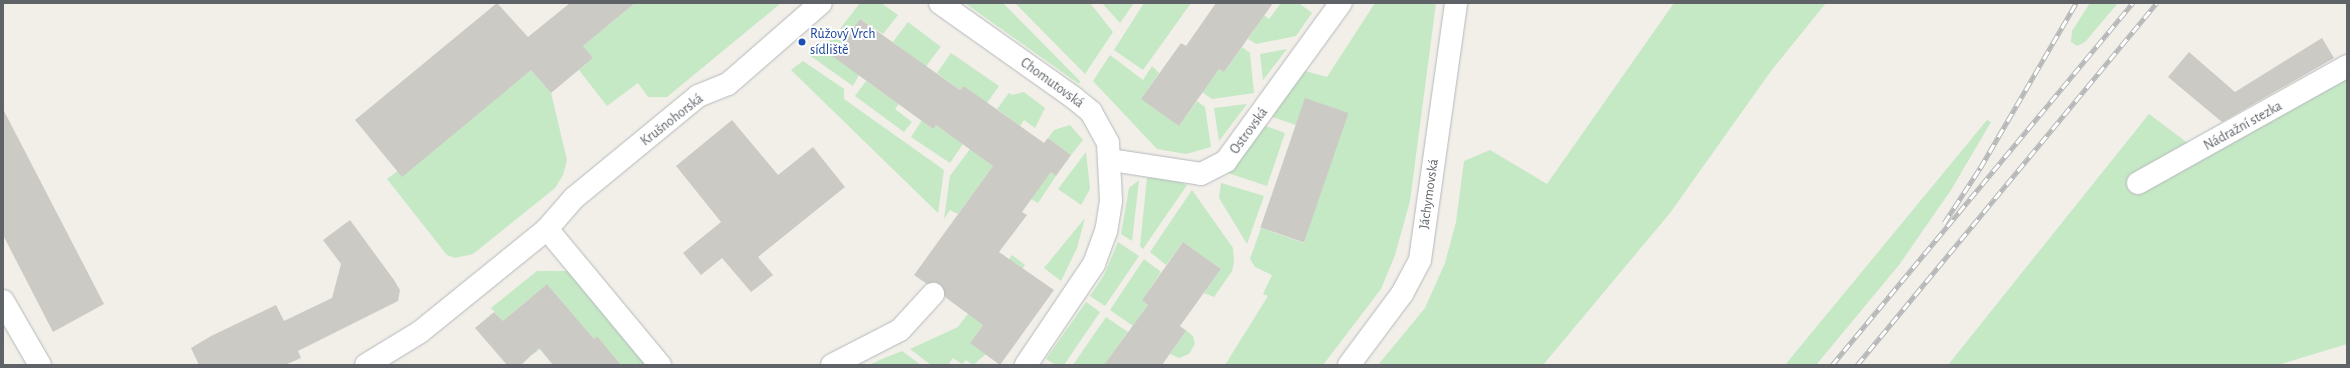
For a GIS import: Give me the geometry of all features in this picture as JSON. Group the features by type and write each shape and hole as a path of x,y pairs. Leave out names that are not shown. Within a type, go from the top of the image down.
{"street":[{"name":"Krušnohorská","path":"366,365 403,345 547,229 574,198 698,96 728,84 821,3"},
{"name":"Chomutovská","path":"940,3 1091,112 1108,143 1111,160 1111,201 1106,232 1094,264 1026,365"},
{"name":"Ostrovská","path":"1111,160 1201,174 1226,161 1341,3"},
{"name":"Jáchymovská","path":"1349,365 1402,294 1420,260 1456,3"},
{"name":"Nádražní stezka","path":"2138,183 2347,66"},
{"path":"547,229 660,365"},
{"path":"832,365 900,330 933,294"},
{"path":"3,301 40,365"}],"green space":[{"path":"635,3 781,3 667,97 648,97 638,83 607,106 579,70 593,58 583,46"},
{"path":"860,3 881,3 898,15 883,34 860,19 833,56 859,75 853,86 809,55 833,38"},
{"path":"965,3 1003,3 1080,81 1079,84"},
{"path":"1015,3 1090,3 1113,32 1085,74"},
{"path":"1102,3 1134,3 1120,23"},
{"path":"1144,3 1191,3 1143,70 1114,50"},
{"path":"1281,3 1299,3 1312,13 1296,36 1256,44 1248,39 1264,15 1269,19"},
{"path":"1375,3 1436,3 1410,201 1395,255 1381,289 1323,365 1225,365 1268,296 1263,294 1272,275 1255,267 1250,259 1261,228 1304,243 1296,125 1266,115 1305,71 1327,77"},
{"path":"1674,3 1826,3 1771,71 1670,213 1543,365 1378,365 1425,308 1445,263 1456,222 1464,161 1490,150 1547,184"},
{"path":"2090,3 2118,3 2085,42 2077,46 2071,42 2072,31"},
{"path":"908,22 941,47 926,67 893,42"},
{"path":"1242,47 1250,53 1254,93 1212,99 1202,92 1219,69 1224,72"},
{"path":"1287,49 1263,80 1260,54"},
{"path":"951,53 999,86 987,103 964,86 960,90 937,73"},
{"path":"1110,55 1143,80 1152,66 1159,73 1142,98 1179,126 1197,101 1205,107 1211,147 1186,154 1157,149 1093,81"},
{"path":"803,61 844,89 844,99 944,170 938,213 791,70"},
{"path":"531,70 551,93 567,160 563,175 555,188 473,254 455,258 447,255 387,179"},
{"path":"2347,79 2347,344 2278,365 1948,365 2149,114 2205,156"},
{"path":"866,81 899,104 895,109 912,122 904,132 855,96"},
{"path":"1024,92 1045,108 1035,128 1024,120 1020,126 997,109 1009,93 1012,95"},
{"path":"1247,104 1219,141 1214,108"},
{"path":"922,120 932,129 936,125 963,144 950,163 911,137"},
{"path":"1987,120 1991,122 1951,190 1899,265 1816,365 1785,365"},
{"path":"1260,124 1285,133 1267,186 1225,172"},
{"path":"1070,125 1083,140 1071,155 1048,138 1054,130"},
{"path":"970,149 993,166 958,214 950,210 944,219 950,176"},
{"path":"1086,152 1090,189 1081,205 1058,189"},
{"path":"1051,172 1056,176 1038,203 1031,199"},
{"path":"1166,177 1187,185 1143,249 1140,246 1147,178"},
{"path":"1139,180 1132,241 1121,234 1129,188"},
{"path":"1221,183 1264,196 1247,244 1219,198"},
{"path":"1192,190 1233,248 1234,262 1232,271 1214,297 1204,293 1221,269 1183,242 1166,265 1150,252"},
{"path":"1085,218 1077,248 1061,281 1044,268"},
{"path":"1118,242 1139,256 1105,306 1090,296 1104,275"},
{"path":"1012,255 1025,265 970,343 986,354 973,365 966,360 962,364 953,358 948,365 931,365 910,349 958,327"},
{"path":"1144,259 1161,272 1142,300 1148,305 1133,326 1110,310"},
{"path":"537,271 568,271 648,365 621,365 597,336 594,339 547,284 511,314 540,349 532,355 491,308"},
{"path":"1086,302 1100,312 1064,365 1056,365 1046,359"},
{"path":"1106,317 1128,332 1108,360 1115,365 1073,365"},
{"path":"1181,326 1193,336 1195,344 1189,354 1179,358 1170,354 1186,331"},
{"path":"902,351 921,365 869,365 882,359"}],"building":[{"path":"497,3 528,37 570,3 635,3 583,46 593,58 551,93 531,70 402,177 355,120"},
{"path":"1216,3 1273,3 1224,72 1219,69 1179,126 1141,99 1181,43 1186,46"},
{"path":"860,19 960,90 964,86 1044,143 1048,138 1071,155 1056,176 1051,172 1022,212 1027,215 999,252 1054,290 1000,365 970,343 983,325 945,297 941,285 935,282 927,284 914,275 993,166 936,125 933,129 832,56"},
{"path":"2322,38 2334,58 2222,122 2168,77 2189,52 2235,92"},
{"path":"1305,98 1348,113 1304,243 1260,228"},
{"path":"3,109 104,304 53,332 3,235"},
{"path":"732,120 778,175 813,147 845,187 758,257 773,275 751,292 722,258 701,275 683,253 721,222 676,166"},
{"path":"350,220 400,290 398,301 298,351 301,358 285,365 199,365 191,348 211,336 276,305 284,321 332,298 341,264 323,240"},
{"path":"1183,242 1221,269 1180,326 1186,331 1162,365 1104,365 1148,305 1142,300"},
{"path":"547,284 594,339 597,336 621,365 553,365 539,348 521,365 507,365 475,328 494,312 503,321"}],"railway":[{"path":"1944,223 1980,168 2076,3"},
{"path":"1832,365 2133,3"},
{"path":"1857,365 2157,3"}],"place":[{"name":"Růžový Vrch sídliště","path":"802,42"}]}
